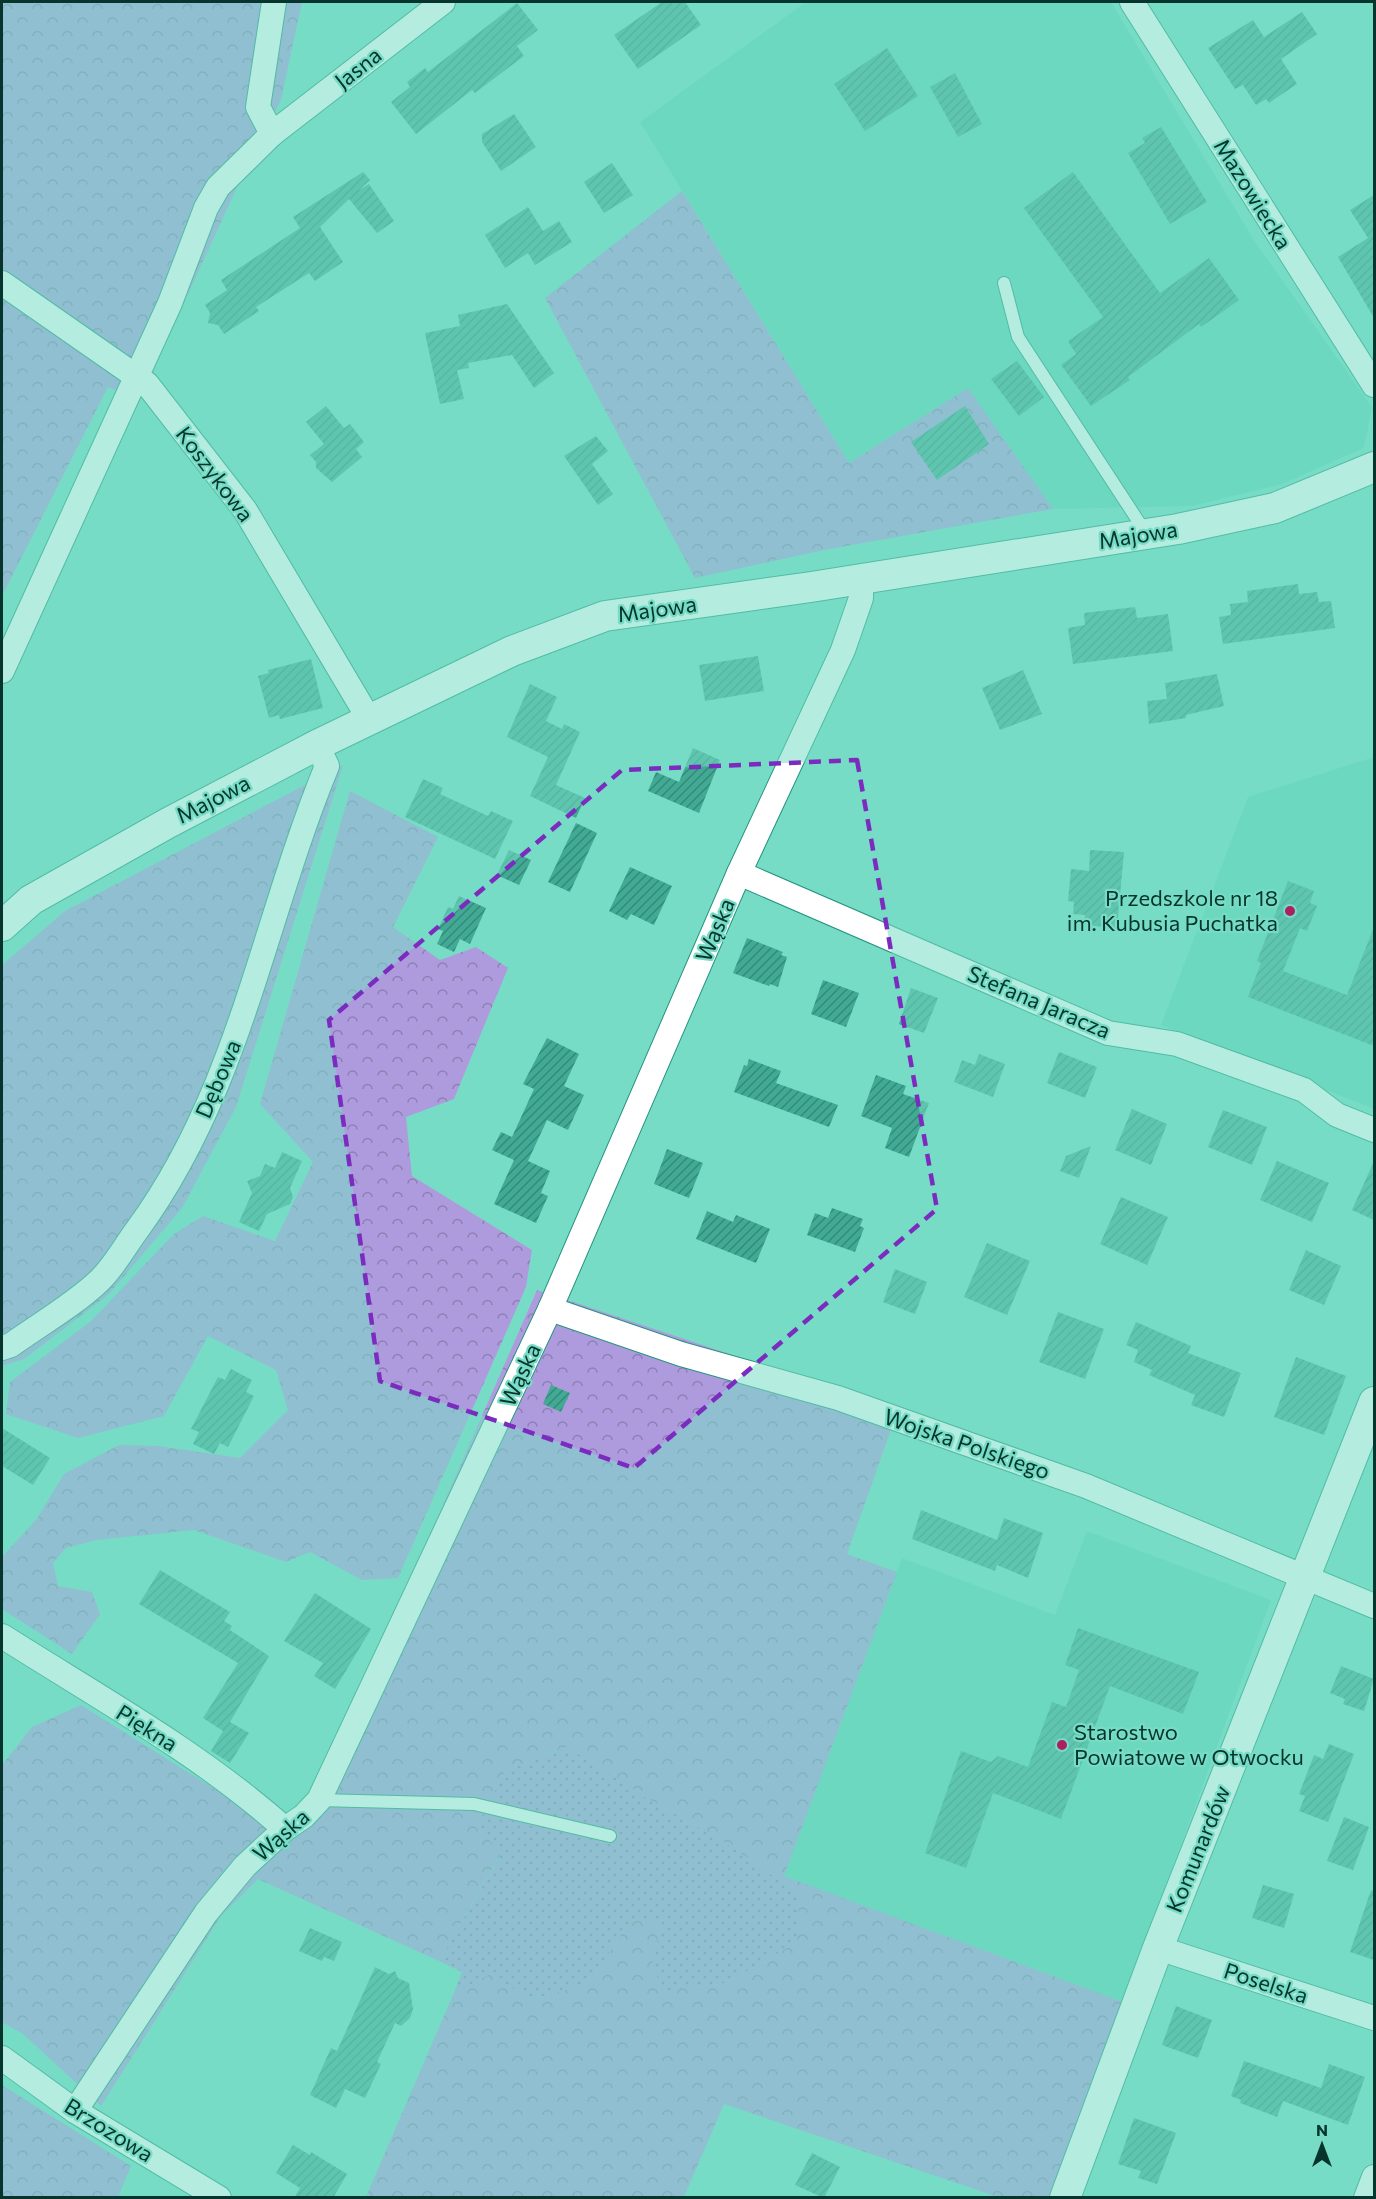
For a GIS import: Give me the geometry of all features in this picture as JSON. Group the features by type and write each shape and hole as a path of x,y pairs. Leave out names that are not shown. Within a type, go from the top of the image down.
{"street":[{"path":"272,134 258,107 274,2"},
{"name":"Jasna","path":"2,671 170,303 206,208 218,187 272,134 443,2"},
{"name":"Mazowiecka","path":"1132,2 1374,386"},
{"name":"Koszykowa","path":"2,283 147,384 245,510 369,719"},
{"name":"Majowa","path":"2,926 31,900 168,823 369,719 512,651 605,616 1146,534 1275,508 1374,468"},
{"name":"Wąska","path":"75,2111 206,1913 245,1866 285,1829 304,1816 319,1800 550,1310 739,873 843,650 861,598 861,579"},
{"name":"Dębowa","path":"2,1348 11,1345 100,1281 155,1204 211,1103 250,999 301,829 327,766 317,746"},
{"name":"Stefana Jaracza","path":"739,873 1108,1033 1177,1044 1304,1090 1337,1115 1374,1130"},
{"name":"Wojska Polskiego","path":"550,1310 681,1354 838,1398 1086,1486 1374,1606"},
{"name":"Komunardów","path":"1065,2198 1158,1948 1306,1579 1374,1402"},
{"name":"Piękna","path":"2,1636 243,1792 285,1829"},
{"name":"Poselska","path":"1158,1948 1374,2018"},
{"name":"Brzozowa","path":"2,2058 75,2111 219,2198"},
{"path":"1366,2198 1374,2177"}],"lane":[{"path":"1004,283 1018,337 1146,534"},
{"path":"319,1800 474,1804 610,1836"}],"highlighted area":[{"path":"857,760 937,1209 634,1468 380,1381 329,1020 622,770"}],"shaded area":[{"path":"806,2 1111,2 1255,242 1372,407 1364,448 1282,484 1192,506 1053,509 968,389 849,463 640,122"},
{"name":"Przedszkole nr 18 im. Kubusia Puchatka","path":"1374,757 1374,1109 1161,1025 1248,797"},
{"path":"1087,1531 1271,1600 1117,2018 778,1891 902,1558 1055,1615"}],"green space":[{"path":"2,2 302,2 281,100 254,150 139,401 108,387 2,596"},
{"path":"682,191 849,463 968,388 1053,509 824,550 695,578 545,298"},
{"path":"343,765 236,1107 182,1208 108,1295 24,1359 2,1366 2,965 65,911"},
{"path":"350,791 438,837 393,927 440,960 476,947 508,968 454,1099 406,1117 412,1176 532,1250 526,1287 398,1578 362,1580 310,1552 286,1562 194,1530 96,1540 66,1548 53,1563 58,1586 92,1592 100,1614 72,1654 2,1609 2,1557 36,1520 64,1474 119,1445 158,1446 240,1458 288,1410 276,1370 208,1336 164,1416 78,1438 6,1414 10,1382 90,1322 174,1234 203,1216 275,1241 313,1162 260,1104"},
{"path":"537,1290 898,1410 847,1554 897,1572 784,1876 1136,2007 1073,2197 998,2197 724,2104 684,2197 366,2197 453,1995 490,1974 531,2000 589,1983 630,1921 662,1918 652,1964 662,1991 727,1983 797,1942 799,1894 720,1839 650,1800 567,1747 505,1771 478,1824 500,1855 439,1961 258,1879 221,1916 101,2106 23,2034 2,2022 2,1765 32,1727 81,1705 245,1808 308,1814"},
{"path":"568,1747 650,1800 720,1839 799,1894 797,1942 727,1983 662,1991 652,1964 662,1919 630,1921 589,1983 531,2000 490,1974 453,1995 462,1972 439,1961 500,1856 478,1824 505,1771"},
{"path":"2,2085 131,2166 118,2197 2,2197"}],"building":[{"path":"662,2 685,2 701,25 638,69 614,35"},
{"path":"517,3 538,30 517,46 524,56 475,93 472,90 416,134 391,102 410,87 407,82 425,68 428,72"},
{"path":"1302,12 1317,34 1281,59 1297,84 1269,103 1266,99 1256,105 1243,85 1235,89 1208,48 1253,20 1264,37"},
{"path":"887,48 918,96 865,131 834,84"},
{"path":"955,73 982,124 958,137 930,87"},
{"path":"514,114 536,147 501,171 482,142 482,134"},
{"path":"1161,127 1207,202 1170,224 1128,153 1145,143 1142,138"},
{"path":"612,163 633,195 604,213 584,182"},
{"path":"363,172 370,180 359,190 369,184 394,221 377,233 349,199 320,227 343,262 315,281 309,273 256,307 259,311 224,334 218,325 208,323 210,313 205,305 227,290 221,280 300,228 293,217"},
{"path":"1073,172 1160,293 1209,258 1239,300 1201,327 1199,324 1128,377 1130,380 1091,406 1061,365 1076,354 1068,341 1103,317 1024,208"},
{"path":"1374,195 1374,318 1338,257 1368,238 1350,210"},
{"path":"528,207 543,231 559,221 572,242 535,265 528,253 505,268 485,235"},
{"path":"507,304 554,373 534,388 512,355 468,363 469,368 457,370 464,399 440,404 425,333 460,326 458,315"},
{"path":"1017,361 1044,397 1019,416 991,379"},
{"path":"326,406 344,428 350,424 364,442 356,449 362,457 332,482 316,468 316,462 310,455 324,444 306,422"},
{"path":"965,406 989,444 937,480 911,442"},
{"path":"596,436 608,451 592,464 613,494 598,505 564,456"},
{"path":"1298,584 1299,594 1317,592 1319,602 1331,601 1335,628 1223,644 1219,617 1231,615 1230,604 1248,602 1247,591"},
{"path":"1135,607 1137,618 1168,614 1173,651 1073,664 1068,628 1085,625 1084,613"},
{"path":"758,656 764,691 705,701 699,665"},
{"path":"311,659 323,708 280,719 279,715 269,718 258,676 269,673 268,670"},
{"path":"1023,670 1042,714 1000,730 982,688"},
{"path":"1217,674 1224,706 1186,715 1186,718 1149,724 1147,701 1167,699 1165,683"},
{"path":"530,684 557,697 546,721 562,729 564,724 580,732 556,785 585,798 576,818 530,796 548,757 507,737"},
{"path":"693,748 720,760 699,813 648,791 656,772 679,782"},
{"path":"423,779 443,788 440,794 488,816 491,811 513,821 495,859 405,817"},
{"path":"576,823 597,833 570,892 548,882"},
{"path":"509,850 531,860 519,885 497,875"},
{"path":"1090,850 1124,852 1117,928 1084,925 1085,915 1073,914 1074,902 1068,901 1071,869 1089,871"},
{"path":"630,867 672,886 654,925 631,914 627,920 609,911"},
{"path":"1288,881 1314,891 1310,903 1317,906 1307,931 1300,928 1283,971 1347,995 1374,927 1374,1046 1248,997 1261,963 1257,961"},
{"path":"459,896 486,908 470,944 460,939 454,952 437,944 443,931 438,929 448,907 453,909"},
{"path":"747,938 783,952 781,955 787,957 778,987 733,973"},
{"path":"823,980 859,993 846,1027 811,1014"},
{"path":"911,988 938,998 924,1033 899,1024"},
{"path":"547,1038 579,1054 564,1086 584,1095 568,1130 547,1120 528,1161 550,1171 541,1193 548,1196 536,1223 494,1204 514,1160 492,1150 501,1132 512,1137 534,1089 523,1084"},
{"path":"1059,1052 1097,1067 1085,1098 1047,1083"},
{"path":"979,1054 1005,1064 993,1097 954,1082 962,1060 975,1065"},
{"path":"749,1059 781,1071 776,1083 838,1105 829,1127 734,1092 744,1065 747,1066"},
{"path":"876,1075 906,1086 903,1094 929,1103 909,1157 885,1148 892,1128 861,1116"},
{"path":"1132,1109 1167,1124 1151,1165 1115,1150"},
{"path":"1223,1110 1267,1127 1252,1165 1208,1147"},
{"path":"1091,1146 1079,1178 1060,1171 1066,1156"},
{"path":"667,1149 703,1163 689,1198 654,1184"},
{"path":"282,1152 302,1161 290,1188 293,1197 290,1204 267,1214 259,1231 239,1222 252,1193 247,1181 260,1176 265,1164 275,1168"},
{"path":"1277,1161 1329,1183 1312,1222 1260,1200"},
{"path":"1374,1161 1374,1220 1352,1210"},
{"path":"1121,1197 1168,1217 1147,1265 1100,1244"},
{"path":"832,1208 863,1219 860,1226 864,1228 855,1252 807,1235 815,1213 828,1218"},
{"path":"707,1211 733,1222 736,1215 770,1229 756,1263 696,1239"},
{"path":"987,1243 1030,1261 1007,1315 964,1297"},
{"path":"1306,1250 1341,1266 1324,1305 1289,1290"},
{"path":"895,1269 927,1282 915,1314 883,1302"},
{"path":"1058,1312 1104,1329 1085,1379 1039,1362"},
{"path":"1136,1322 1191,1346 1188,1353 1241,1373 1224,1417 1191,1405 1195,1395 1149,1375 1152,1370 1134,1362 1138,1350 1126,1345"},
{"path":"1296,1357 1346,1376 1324,1435 1274,1417"},
{"path":"231,1369 252,1380 246,1392 254,1396 228,1447 220,1443 214,1454 193,1444 199,1432 191,1429 218,1377 225,1380"},
{"path":"551,1385 570,1393 561,1412 543,1404"},
{"path":"2,1428 50,1458 33,1485 2,1466"},
{"path":"921,1510 997,1540 1004,1518 1043,1533 1028,1578 997,1565 995,1571 912,1539"},
{"path":"160,1570 230,1612 224,1621 232,1626 230,1630 269,1656 230,1722 249,1733 230,1763 211,1751 223,1731 203,1718 238,1663 139,1604"},
{"path":"315,1593 371,1629 335,1689 314,1676 323,1663 284,1641"},
{"name":"Starostwo Powiatowe w Otwocku","path":"1078,1628 1199,1672 1183,1714 1110,1686 1061,1819 993,1793 966,1868 925,1853 961,1751 991,1762 998,1756 1028,1767 1052,1702 1066,1707 1079,1670 1065,1665"},
{"path":"1341,1666 1374,1679 1364,1711 1343,1704 1345,1699 1330,1693"},
{"path":"1329,1744 1354,1754 1328,1822 1299,1811 1305,1796 1299,1794 1314,1755 1323,1759"},
{"path":"1344,1817 1369,1827 1353,1870 1327,1861"},
{"path":"1263,1885 1294,1894 1284,1928 1252,1918"},
{"path":"1371,1890 1374,1891 1374,1960 1350,1952"},
{"path":"310,1928 342,1942 334,1961 324,1957 322,1961 299,1951"},
{"path":"375,1967 389,1974 395,1971 398,1978 409,1983 413,2009 410,2018 401,2026 395,2023 377,2062 381,2064 365,2098 345,2089 336,2108 310,2095 331,2048 337,2051"},
{"path":"1176,2006 1212,2020 1198,2058 1162,2045"},
{"path":"1244,2061 1321,2088 1329,2064 1365,2077 1348,2125 1283,2101 1277,2117 1240,2103 1241,2100 1231,2096"},
{"path":"1134,2118 1176,2133 1157,2184 1138,2178 1141,2171 1118,2164"},
{"path":"293,2145 310,2155 311,2152 347,2174 333,2198 294,2198 300,2188 276,2173"},
{"path":"812,2153 840,2167 824,2198 795,2185"}],"place":[{"name":"Przedszkole nr 18 im. Kubusia Puchatka","path":"1290,911"},
{"name":"Starostwo Powiatowe w Otwocku","path":"1062,1745"}]}
